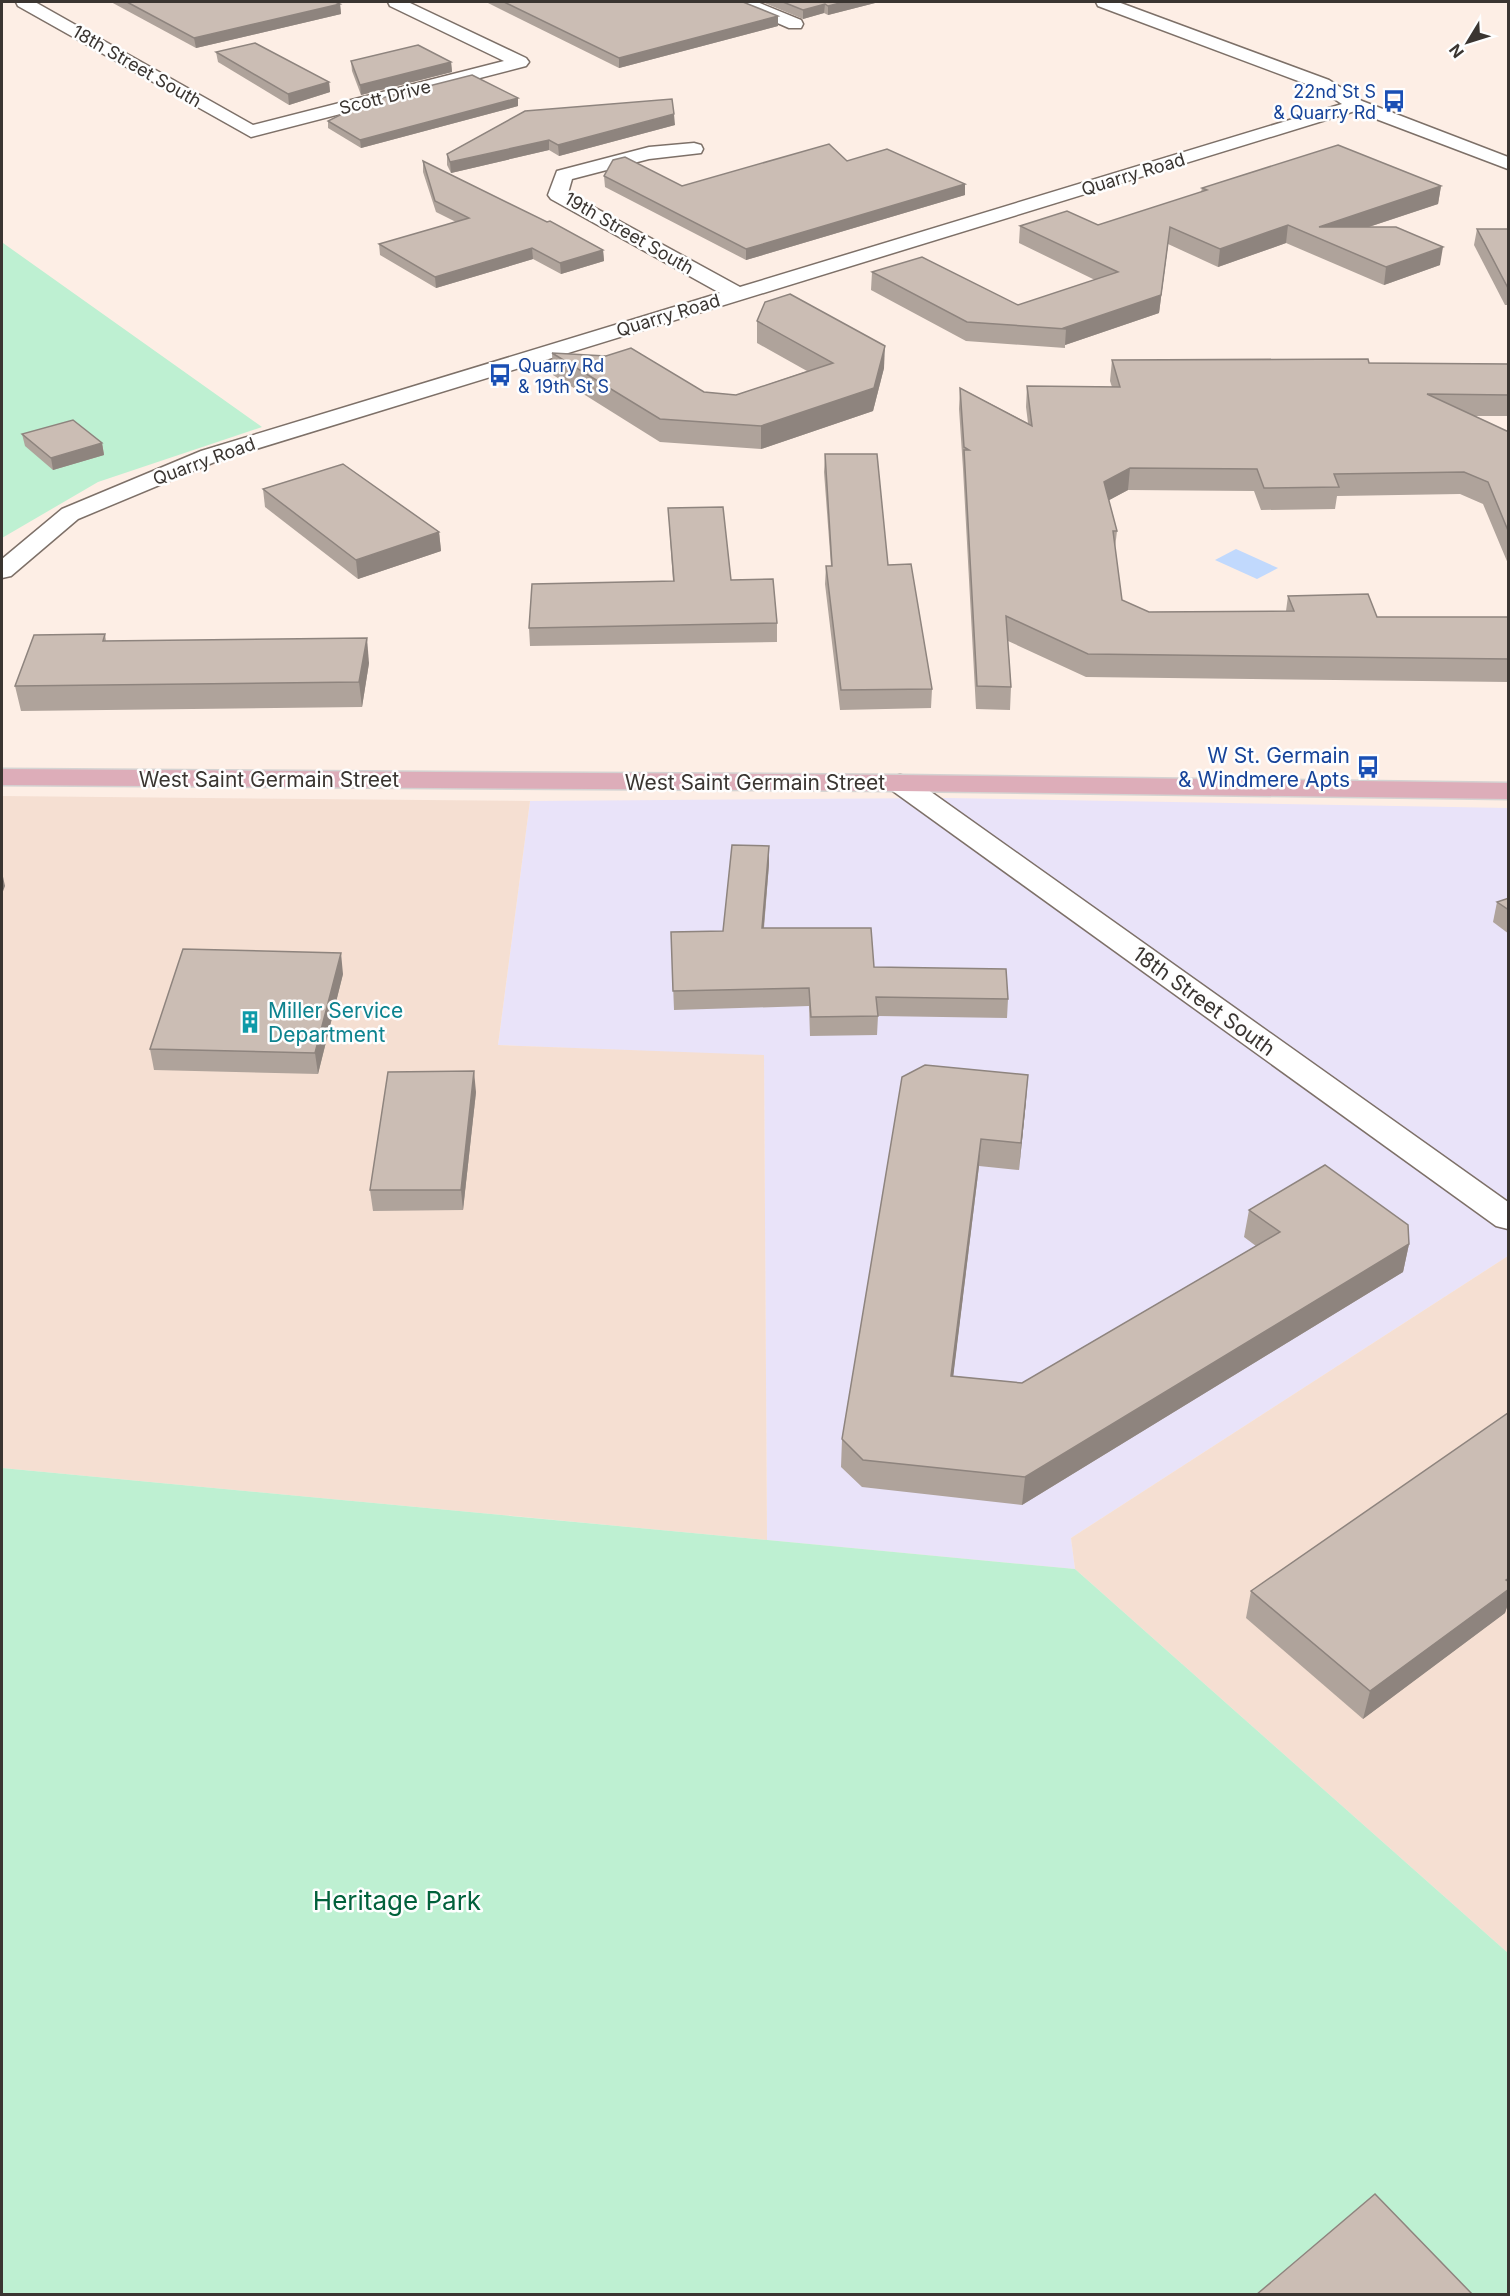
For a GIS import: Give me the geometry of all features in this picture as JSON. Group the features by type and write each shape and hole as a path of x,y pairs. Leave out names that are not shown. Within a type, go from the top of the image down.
{"main road":[{"name":"West Saint Germain Street","path":"2,777 900,783 1509,791"}],"street":[{"name":"18th Street South","path":"24,2 251,131"},
{"name":"Scott Drive","path":"251,131 520,62 396,2"},
{"path":"744,2 795,24"},
{"path":"1104,2 1323,84 1356,105 1509,163"},
{"name":"Quarry Road","path":"2,571 70,514 209,456 1356,105"},
{"name":"19th Street South","path":"694,149 649,153 564,175 558,195 737,294"},
{"name":"18th Street South","path":"900,783 1509,1218"}],"shaded area":[{"path":"2,796 530,801 498,1045 764,1055 767,1540 2,1468"},
{"path":"947,798 1508,808 1508,1256 1071,1538 1075,1569 767,1540 764,1056 498,1045 530,801"},
{"path":"1508,1256 1508,1953 1075,1569 1071,1538"}],"green space":[{"path":"2,243 262,427 98,482 2,538"},
{"name":"Heritage Park","path":"2,1468 1075,1569 1508,1953 1508,2294 2,2294"}],"water":[{"path":"1236,549 1278,568 1257,579 1215,560"}],"building":[{"path":"127,2 335,2 340,4 194,38"},
{"path":"504,2 743,2 778,16 619,58"},
{"path":"783,2 844,2 803,10"},
{"path":"255,43 329,82 288,94 216,52"},
{"path":"418,45 451,62 360,85 351,61"},
{"path":"472,75 518,98 360,140 328,121 366,102"},
{"path":"672,99 674,114 558,145 549,140 450,162 447,154 525,111"},
{"path":"829,144 847,161 887,149 965,184 746,249 604,176 613,160 625,157 682,186"},
{"path":"1338,145 1441,186 1319,227 1396,227 1443,247 1386,267 1288,225 1220,249 1170,227 1161,295 1064,328 1066,329 967,322 872,272 922,257 1018,305 1118,272 1020,226 1067,211 1098,225 1207,190 1202,188"},
{"path":"423,161 547,222 550,221 603,250 560,263 532,248 435,277 379,244 469,218 435,201"},
{"path":"1477,229 1509,229 1509,288 1508,288"},
{"path":"790,294 885,346 874,388 761,426 660,419 552,353 606,356 631,348 704,392 736,395 833,363 757,321 765,302"},
{"path":"1368,359 1369,363 1509,364 1509,395 1427,394 1509,432 1509,533 1488,482 1464,472 1334,474 1339,487 1264,488 1257,469 1130,468 1104,482 1117,531 1113,531 1122,600 1149,612 1294,611 1288,596 1368,594 1377,617 1509,617 1509,659 1088,654 1006,616 1011,687 977,686 964,450 969,450 964,447 960,388 1032,426 1027,386 1120,387 1112,360"},
{"path":"73,420 102,443 51,458 22,434"},
{"path":"825,454 877,454 888,565 911,564 932,689 841,690 826,566 832,566"},
{"path":"343,464 439,532 356,560 263,489"},
{"path":"723,507 731,580 773,579 777,623 529,628 532,584 674,581 668,508"},
{"path":"105,634 103,641 367,638 359,682 15,686 34,635"},
{"path":"732,845 769,846 762,928 871,928 874,967 1006,969 1008,999 876,997 878,1016 811,1017 809,988 673,991 671,932 723,931"},
{"path":"1509,898 1509,910 1497,902"},
{"name":"Miller Service Department","path":"183,949 341,953 315,1053 150,1049"},
{"path":"925,1065 1028,1075 1021,1143 981,1139 951,1376 1022,1383 1280,1232 1249,1210 1325,1165 1408,1225 1409,1244 1025,1477 863,1460 842,1439 902,1077"},
{"path":"474,1071 461,1190 370,1190 388,1072"},
{"path":"1508,1413 1509,1578 1506,1580 1509,1582 1509,1589 1370,1691 1251,1591"},
{"path":"1375,2194 1473,2295 1256,2295"}],"place":[{"name":"22nd St S & Quarry Rd","path":"1394,101"},
{"name":"Quarry Rd & 19th St S","path":"500,375"},
{"name":"W St. Germain & Windmere Apts","path":"1368,767"},
{"name":"Miller Service Department","path":"250,1022"}]}
